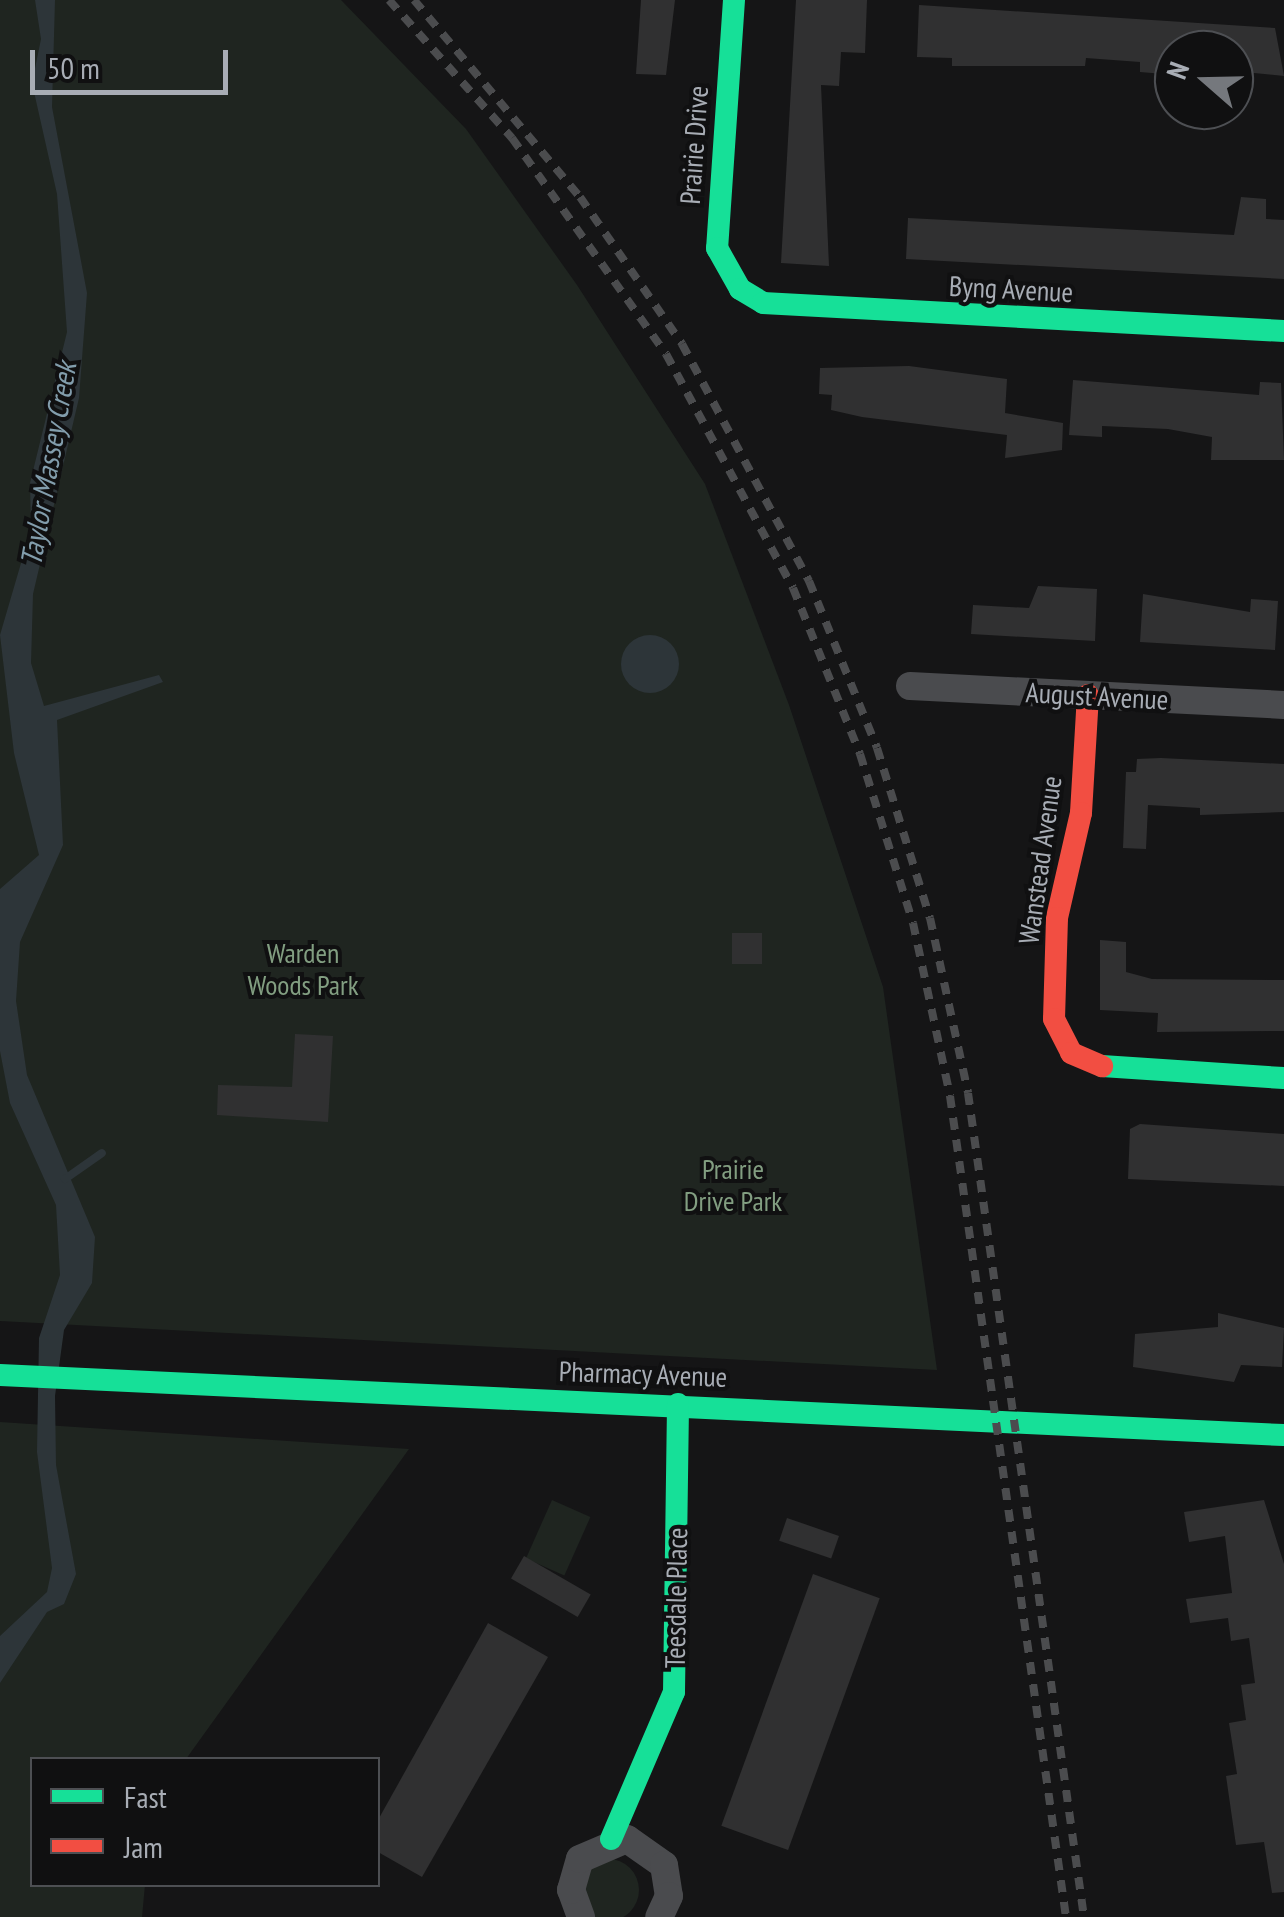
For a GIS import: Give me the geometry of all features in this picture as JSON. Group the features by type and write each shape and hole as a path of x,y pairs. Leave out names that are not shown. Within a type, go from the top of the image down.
{"street":[{"name":"Prairie Drive","path":"734,0 717,248 740,289"},
{"name":"Byng Avenue","path":"740,289 764,303 886,313 1284,331"},
{"name":"August Avenue","path":"910,686 1284,704"},
{"name":"Wanstead Avenue","path":"1088,696 1081,813 1058,918 1054,1019 1062,1036 1088,1064 1284,1078"},
{"name":"Pharmacy Avenue","path":"0,1375 1284,1435"},
{"name":"Teesdale Place","path":"581,1917 573,1873 611,1840 674,1692 678,1404"},
{"path":"611,1840 642,1844 664,1865 668,1896 659,1917"}],"green space":[{"name":"Warden Woods Park","path":"0,0 341,0 466,129 577,285 705,484 789,705 883,987 937,1370 0,1321"},
{"path":"0,1422 409,1449 187,1757 30,1757 30,1887 145,1887 142,1917 0,1917"},
{"path":"552,1500 590,1517 564,1576 526,1558"},
{"path":"596,1861 620,1861 637,1878 637,1902 621,1918 595,1918 579,1902 579,1878"}],"water":[{"name":"Taylor Massey Creek","path":"35,0 55,0 52,107 87,293 79,398 33,594 31,663 44,706 159,675 163,682 57,720 63,845 20,942 16,1001 27,1075 95,1237 92,1283 64,1330 55,1396 56,1465 76,1574 64,1604 47,1612 0,1683 0,1636 47,1592 52,1568 37,1452 39,1338 60,1275 56,1205 10,1103 0,1051 0,889 39,855 14,753 0,635 31,529 30,483 67,332 57,194 32,83 41,39"},
{"path":"650,635 670,644 679,664 670,684 650,693 630,684 621,664 630,644"}],"building":[{"path":"641,0 675,0 666,75 636,74"},
{"path":"796,0 867,0 865,53 841,52 839,86 821,85 829,266 781,263"},
{"path":"919,5 1275,28 1284,76 1254,73 1254,30 1154,30 1154,73 1140,72 1140,62 1086,58 1085,66 952,66 952,58 917,57"},
{"path":"1241,197 1266,199 1266,219 1284,220 1284,279 906,259 908,218 1234,235"},
{"path":"909,366 1007,379 1005,413 1063,423 1062,450 1005,458 1007,435 862,417 831,410 832,395 819,394 820,368"},
{"path":"1073,380 1259,395 1260,382 1281,383 1284,460 1211,460 1212,437 1168,429 1102,426 1102,437 1069,435"},
{"path":"1038,586 1097,589 1095,641 971,634 973,605 1029,608"},
{"path":"1143,594 1250,612 1251,599 1278,601 1275,650 1140,642"},
{"path":"1137,759 1284,764 1284,812 1200,815 1200,808 1148,805 1146,849 1123,848 1126,772 1136,772"},
{"path":"732,933 762,933 762,964 732,964"},
{"path":"1100,940 1126,942 1126,972 1152,979 1284,980 1284,1031 1157,1032 1158,1013 1100,1010"},
{"path":"295,1034 333,1036 328,1122 217,1115 218,1085 292,1087"},
{"path":"1140,1124 1284,1134 1284,1186 1128,1179 1130,1129"},
{"path":"1218,1313 1284,1328 1282,1367 1241,1365 1234,1382 1133,1367 1135,1334 1218,1327"},
{"path":"1264,1500 1284,1564 1284,1892 1272,1893 1264,1842 1236,1845 1226,1776 1237,1774 1229,1723 1246,1720 1241,1685 1255,1683 1249,1638 1231,1641 1228,1618 1190,1623 1186,1599 1232,1593 1225,1536 1189,1542 1184,1512"},
{"path":"787,1518 839,1536 831,1559 779,1541"},
{"path":"524,1556 591,1594 578,1617 511,1579"},
{"path":"813,1574 880,1598 788,1850 721,1826"},
{"path":"488,1623 548,1657 422,1877 380,1853 380,1816"}],"waterway":[{"path":"65,1179 102,1153"}],"railway":[{"path":"389,0 512,138 666,354 793,588 860,754 913,923 950,1096 1066,1917"},
{"path":"414,0 580,197 682,344 809,581 877,748 930,918 968,1093 1084,1917"}],"traffic: fast":[{"path":"734,0 717,248 740,289 763,303 1284,331"},
{"path":"1102,1066 1284,1078"},
{"path":"0,1375 1284,1435"},
{"path":"611,1839 674,1692 678,1404"}],"traffic: jam":[{"path":"1088,695 1081,813 1057,918 1054,1019 1071,1053 1102,1066"}],"park label":[{"name":"Prairie Drive Park","path":"733,1185"}]}
